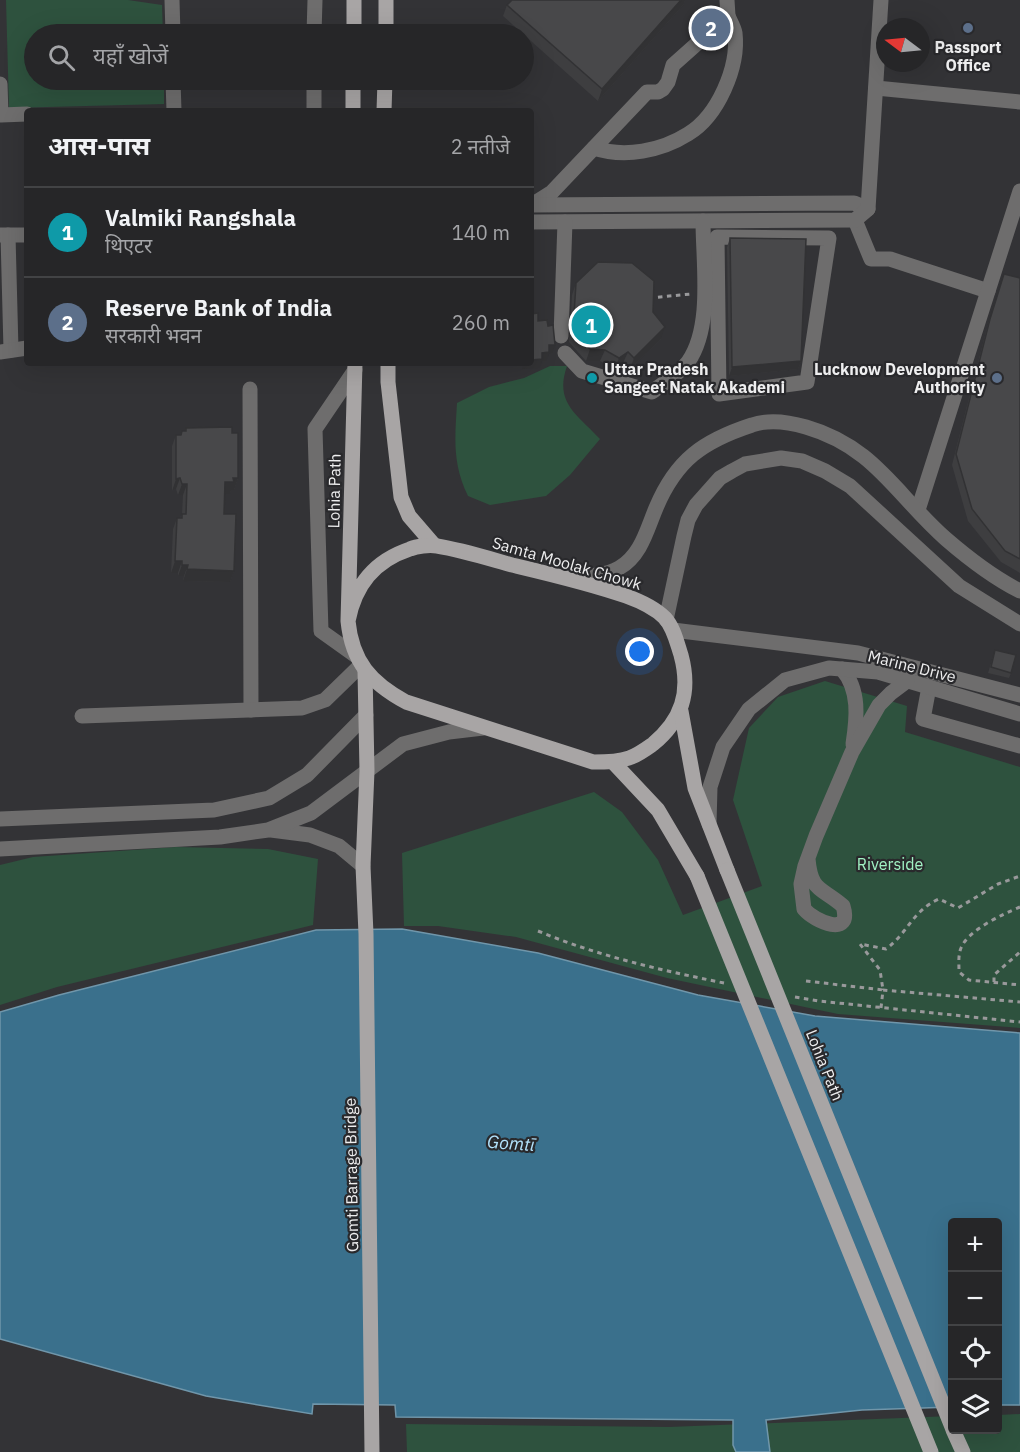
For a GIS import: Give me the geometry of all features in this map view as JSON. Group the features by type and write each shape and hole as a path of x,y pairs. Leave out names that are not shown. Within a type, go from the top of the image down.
{"main road":[{"path":"354,0 354,24"},
{"path":"386,0 386,24"},
{"path":"353,90 353,108"},
{"path":"384,108 385,90"},
{"name":"Lohia Path","path":"348,621 355,366"},
{"path":"388,366 401,497 409,516 434,545"},
{"name":"Samta Moolak Chowk","path":"367,771 366,715 361,664 350,634 348,621 356,592 362,582 375,569 411,548 434,545 562,577 626,596 650,606 670,625"},
{"path":"361,664 390,693 406,702 574,757 593,762 613,762 631,758 647,748 667,732 681,711 685,685 684,665 670,625"},
{"name":"Lohia Path","path":"681,711 695,788 948,1416"},
{"path":"613,762 658,810 697,876 931,1452"},
{"name":"Gomti Barrage Bridge","path":"367,771 363,866 366,934 372,1452"},
{"name":"Lohia Path","path":"956,1434 963,1452"}],"street":[{"path":"172,0 173,24"},
{"path":"314,24 315,0"},
{"path":"594,148 606,152 624,153 648,150 690,134 705,120 721,96 736,53 735,30 728,16 728,0"},
{"path":"534,222 855,220 868,209 881,0"},
{"path":"534,204 552,192 646,92 658,92 663,88 669,82 673,66 728,16"},
{"path":"0,84 1,115 24,114"},
{"path":"876,88 1020,102"},
{"path":"173,90 174,108"},
{"path":"314,90 314,108"},
{"path":"918,510 1020,191"},
{"path":"534,205 854,203 868,209"},
{"path":"855,220 871,259 890,259 988,291"},
{"path":"565,353 582,371 652,392 687,364 700,340 704,293 703,221"},
{"path":"561,336 565,222"},
{"path":"24,235 4,235 6,351 24,348"},
{"path":"717,237 829,238 807,382 720,394 717,237"},
{"path":"993,275 1011,277"},
{"path":"82,716 302,708 325,700 361,664 321,631 315,429 355,366"},
{"path":"250,389 251,710"},
{"path":"562,577 604,574 619,568 629,560 643,542 667,485 683,462 717,439 756,423 774,422 795,424 836,437 872,462 946,538 1003,582 1020,591"},
{"path":"670,625 684,536 688,520 696,505 708,489 732,471 745,464 781,458 802,461 850,486 959,586 1020,624"},
{"name":"Marine Drive","path":"670,625 858,653 1020,695"},
{"name":"Marine Drive","path":"709,824 710,787 723,747 749,709 785,680 829,668 878,672 1020,714"},
{"path":"842,669 852,684 856,706 852,752"},
{"path":"808,859 852,752 879,705 907,681"},
{"path":"929,687 923,719 1020,746"},
{"path":"0,819 214,810 269,798 307,775 366,715"},
{"path":"0,849 220,837 268,830 311,813 403,744 449,732 483,728"},
{"path":"268,830 310,835 339,846 363,866"}],"path":[{"path":"649,298 704,293"},
{"path":"881,1008 883,990 880,970 860,944 886,950 895,942 915,915 929,904 939,899 958,908 998,884 1020,876"},
{"path":"1020,907 1004,913 967,937 960,948 958,972 969,980 1020,985"},
{"path":"994,982 994,975 1020,952"},
{"path":"806,981 1020,1002"}],"green space":[{"path":"6,0 128,0 162,5 163,24 24,24 24,90 164,90 164,104 9,108"},
{"path":"550,366 567,366 563,390 566,399 576,415 600,439 570,475 546,496 490,505 468,496 457,461 455,439 457,403 489,387 524,378"},
{"name":"Riverside","path":"825,681 907,706 905,732 1020,767 1020,1028 838,1014 667,978 516,937 438,926 404,926 402,853 594,792 622,812 658,860 683,915 762,886 733,800 749,728 778,697"},
{"path":"176,847 268,849 318,859 313,925 57,987 0,1005 0,865 33,857"},
{"path":"1020,1414 1020,1452 407,1452 406,1424 669,1427 948,1416 948,1434 1002,1434 1002,1415"}],"water":[{"name":"Gomtī","path":"402,929 538,953 698,995 815,1016 1020,1033 1020,1405 1002,1405 1002,1218 948,1218 948,1407 862,1410 766,1420 770,1452 736,1452 733,1445 733,1420 396,1417 395,1405 313,1404 312,1414 206,1396 0,1339 0,1012 316,930"}],"building":[{"path":"512,0 681,0 602,89 534,29 534,24 528,24 507,5"},
{"path":"730,238 806,239 801,361 732,367"},
{"path":"598,262 632,263 654,281 653,312 665,327 634,358 628,352 619,358 605,350 590,349 573,330 576,283"},
{"name":"Lucknow Development Authority","path":"1004,274 1020,278 1020,559 1005,551 972,509 956,454 990,319"},
{"path":"538,313 538,321 547,320 548,326 553,325 555,345 549,345 549,352 542,353 542,359 534,360 534,314"},
{"path":"232,427 232,433 238,433 238,478 233,478 234,482 225,482 224,514 236,514 234,571 187,569 188,565 182,565 182,561 175,561 177,518 182,518 182,514 186,514 187,484 182,484 180,478 176,479 176,435 181,435 186,428"},
{"path":"995,650 1016,655 1011,673 991,667"}],"place":[{"name":"Reserve Bank of India","path":"711,28"},
{"name":"Passport Office","path":"968,28"},
{"name":"Valmiki Rangshala","path":"591,325"},
{"name":"Uttar Pradesh Sangeet Natak Akademi","path":"592,378"},
{"name":"Lucknow Development Authority","path":"997,378"}]}
